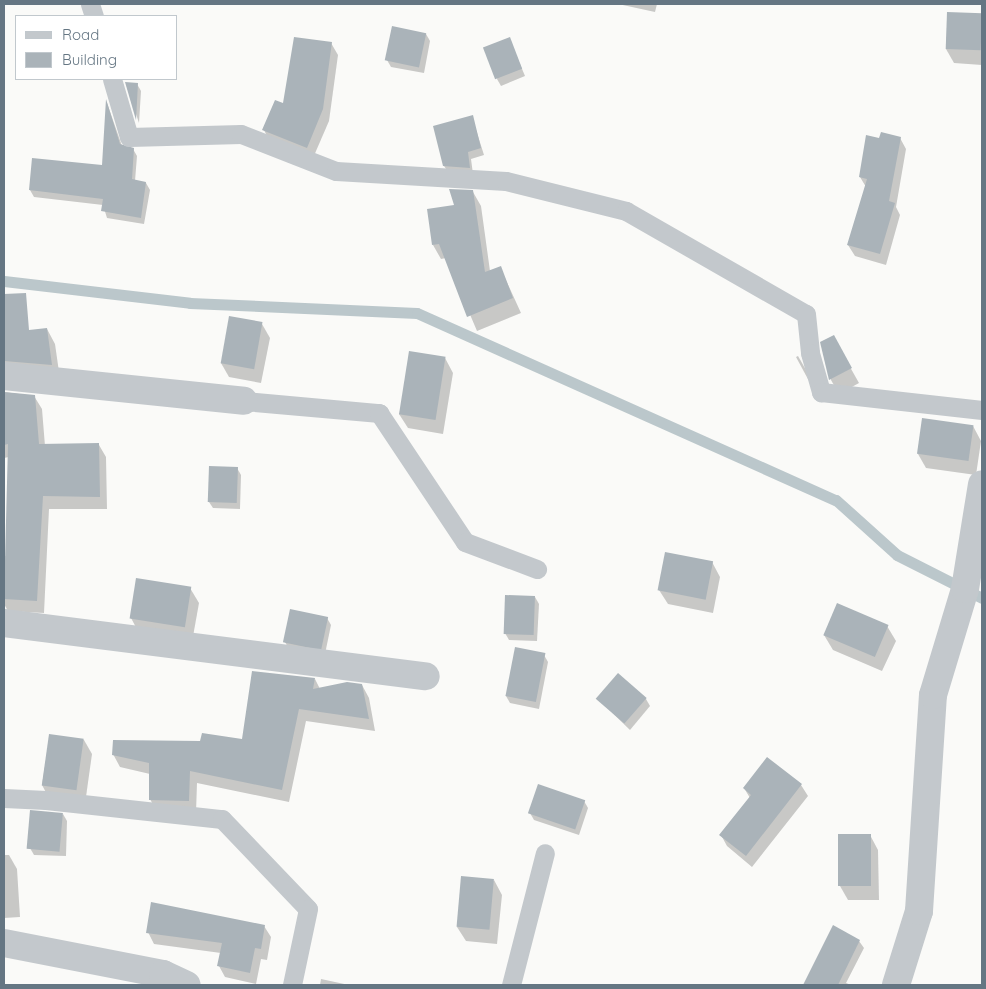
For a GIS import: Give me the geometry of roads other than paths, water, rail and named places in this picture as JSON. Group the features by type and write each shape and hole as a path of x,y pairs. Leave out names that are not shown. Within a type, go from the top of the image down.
{"street":[{"path":"4,376 244,401"},
{"path":"896,985 920,911 933,695 965,589 982,484"},
{"path":"4,623 426,676"},
{"path":"4,943 162,974 187,985"}],"lane":[{"path":"112,80 129,137 241,134 336,171 506,181 626,211 806,314 810,353 821,392 982,410"},
{"path":"244,401 379,413 465,542 537,569"},
{"path":"4,798 46,800 222,819 308,909 292,985"},
{"path":"511,985 545,852"}],"waterway":[{"path":"4,281 190,303 417,313 836,500 897,555 982,598"}]}
